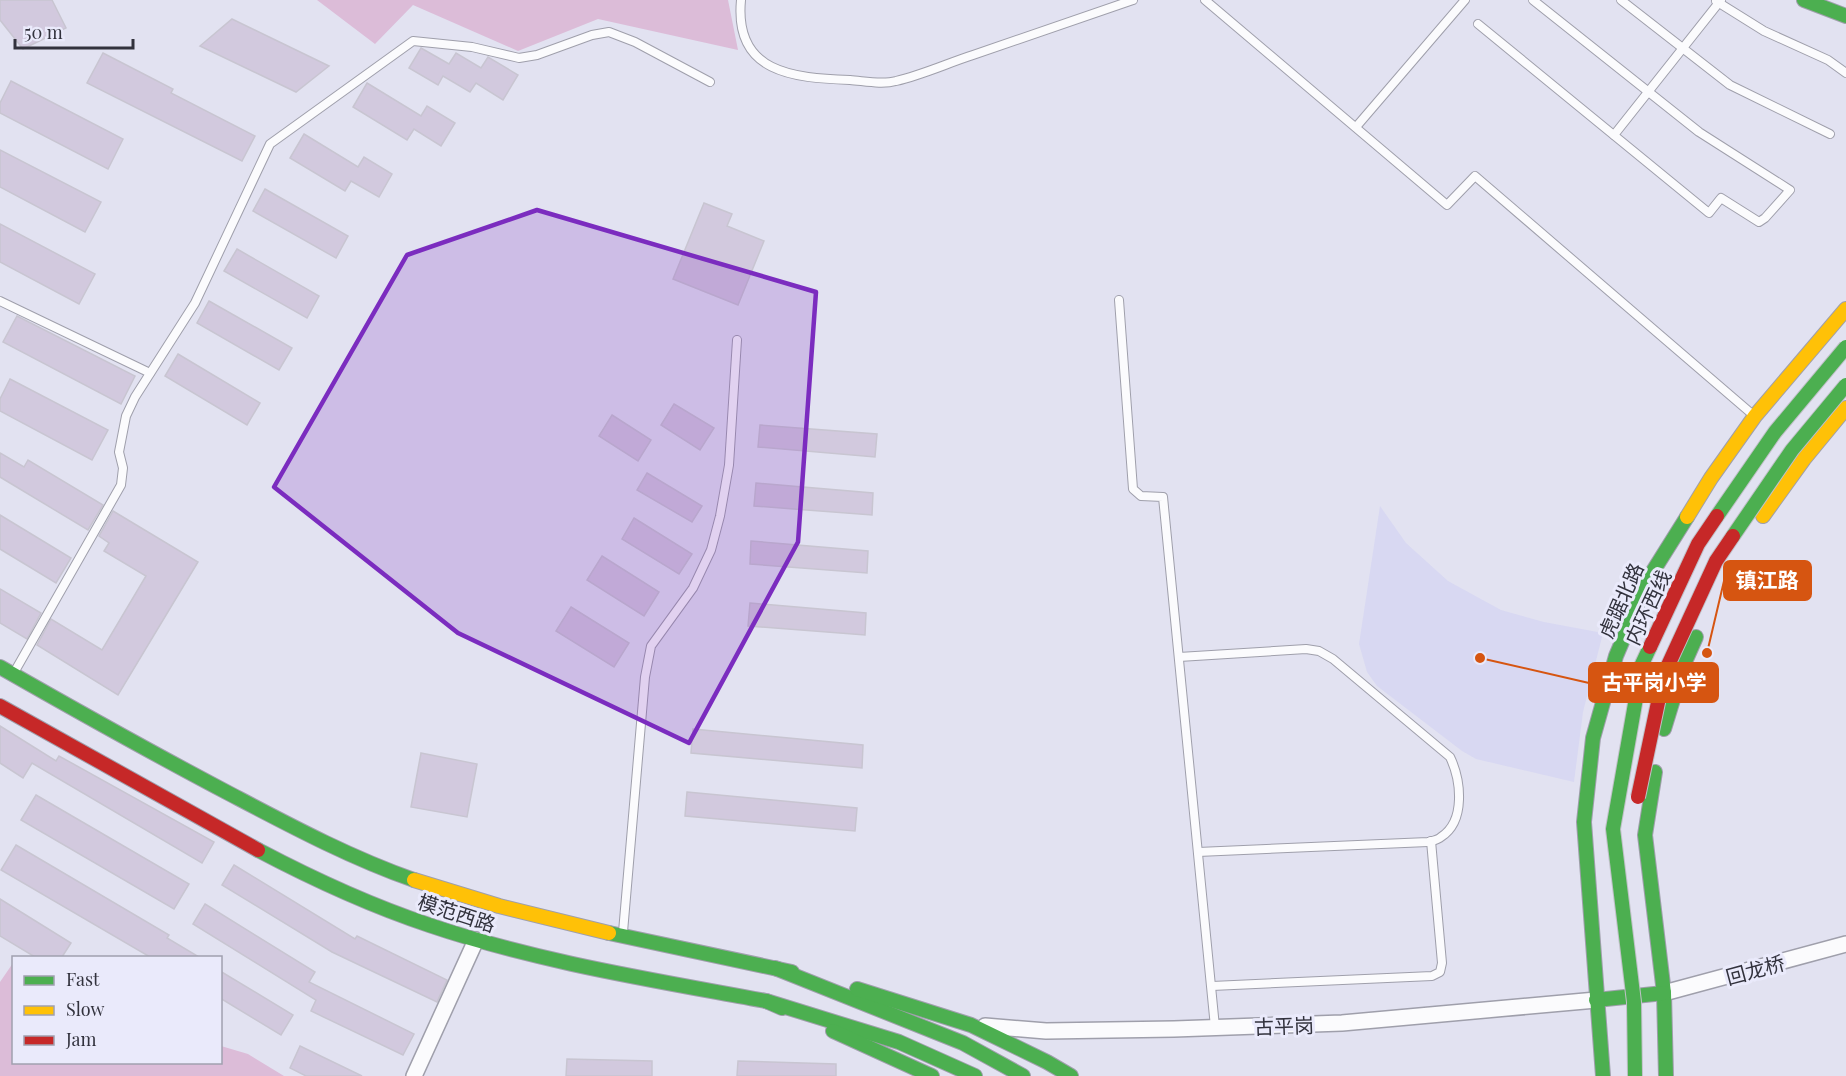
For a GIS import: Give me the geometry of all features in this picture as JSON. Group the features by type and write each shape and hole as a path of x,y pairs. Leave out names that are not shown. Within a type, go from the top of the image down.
{"main road":[{"path":"1804,0 1846,16"},
{"name":"虎踞北路","path":"1602,1076 1584,822 1593,738 1616,656 1650,576 1711,478 1755,416 1846,309"},
{"name":"内环西线","path":"1635,1076 1634,1002 1613,829 1642,664 1698,544 1774,432 1846,347"},
{"path":"1635,810 1664,674 1716,561 1792,450 1846,385"},
{"path":"1666,1076 1664,993 1645,835 1660,742 1684,664 1728,565 1804,459 1846,408"},
{"name":"模范西路","path":"0,667 111,731 308,835 404,876 491,905 622,937 775,968"},
{"name":"模范西路","path":"0,706 287,866 383,908 476,940 555,960 766,1001 932,1076"},
{"path":"775,968 835,982 971,1025 1071,1076"},
{"path":"775,968 963,1043 1017,1072"},
{"path":"1647,976 1650,1010"},
{"path":"1596,1000 1664,993"},
{"path":"766,1001 878,1033 975,1076"}],"street":[{"path":"414,1076 476,940"},
{"name":"回龙桥","path":"1664,993 1846,944"},
{"name":"古平岗","path":"971,1025 1046,1031 1342,1023 1596,1000"}],"lane":[{"path":"741,0 743,38 757,58 775,69 835,80 893,82 1133,0"},
{"path":"1205,0 1447,205 1475,176 1780,438"},
{"path":"1356,127 1465,0"},
{"path":"1478,24 1709,213 1721,198 1759,222 1790,190 1699,132 1533,0"},
{"path":"1621,0 1730,85 1830,134"},
{"path":"1614,135 1718,1 1764,31 1828,60 1846,73"},
{"path":"13,675 121,485 123,468 120,452 126,416 135,397 195,303 270,144 413,41 472,47 519,58 537,55 592,35 609,32 635,42 710,82"},
{"path":"1119,300 1134,489 1141,496 1163,497 1215,1027"},
{"path":"0,301 150,373"},
{"path":"622,937 645,677 651,646 693,588 711,550 729,465 737,340"},
{"path":"1788,445 1804,459"},
{"path":"1179,657 1306,649 1319,651 1333,659 1450,757 1456,770 1458,789 1458,812 1454,824 1441,838 1431,841 1198,852"},
{"path":"1212,986 1432,976 1440,972 1442,963 1431,841"}],"highlighted area":[{"path":"537,210 816,292 798,542 689,743 458,633 274,487 407,255"}],"shaded area":[{"path":"317,0 728,0 738,50 598,19 518,51 413,5 375,44"},
{"path":"1380,506 1406,543 1448,581 1501,610 1544,622 1603,633 1583,712 1574,782 1476,759 1462,751 1377,686 1367,672 1359,644"},
{"path":"12,964 12,1064 222,1064 222,1046 248,1054 284,1076 0,1076 0,982"}],"building":[{"path":"0,0 52,0 66,28 23,49 0,20"},
{"path":"232,19 329,66 296,92 200,46"},
{"path":"421,48 449,64 456,53 481,68 488,57 518,75 503,100 476,83 470,92 443,76 438,85 409,68"},
{"path":"103,53 173,89 171,93 255,136 242,161 87,83"},
{"path":"11,81 123,139 108,169 0,113 0,103"},
{"path":"367,83 421,116 427,106 455,123 441,146 414,129 407,140 353,107"},
{"path":"304,134 358,167 364,157 392,174 379,197 351,181 345,191 290,158"},
{"path":"0,150 101,202 85,232 0,187"},
{"path":"265,189 348,236 336,258 253,211"},
{"path":"704,203 732,214 727,226 764,241 738,305 673,279"},
{"path":"0,224 95,274 79,304 0,262"},
{"path":"237,249 319,296 307,318 224,271"},
{"path":"209,301 292,348 279,370 197,323"},
{"path":"17,316 135,376 121,404 3,342"},
{"path":"178,354 260,403 247,425 165,376"},
{"path":"10,379 108,430 92,460 0,411 0,399"},
{"path":"674,404 714,428 700,450 661,425"},
{"path":"612,415 651,440 638,461 599,436"},
{"path":"760,425 877,434 875,457 758,447"},
{"path":"0,453 24,467 28,460 103,505 88,530 0,477"},
{"path":"647,473 702,506 692,522 637,490"},
{"path":"756,483 873,493 872,515 754,506"},
{"path":"113,511 198,562 118,695 37,645 51,619 102,650 146,576 104,551 109,543 99,536"},
{"path":"0,515 71,558 56,583 0,549"},
{"path":"634,518 692,554 679,574 622,539"},
{"path":"751,541 868,551 867,573 750,564"},
{"path":"602,556 659,592 644,616 587,580"},
{"path":"0,589 41,613 27,639 0,623"},
{"path":"750,603 866,613 865,635 748,626"},
{"path":"571,607 629,643 614,667 556,631"},
{"path":"0,726 56,761 59,756 214,842 202,863 32,763 23,778 0,763"},
{"path":"693,729 863,745 862,768 691,753"},
{"path":"421,753 477,764 467,817 411,807"},
{"path":"687,792 857,808 855,831 685,816"},
{"path":"36,795 189,884 174,909 21,820"},
{"path":"16,845 169,935 167,938 197,956 148,956 1,870"},
{"path":"234,865 355,939 357,936 447,980 437,1002 332,952 222,885"},
{"path":"0,899 71,943 63,956 33,956 0,936"},
{"path":"205,904 315,972 309,982 414,1034 403,1055 311,1011 316,1000 193,924"},
{"path":"222,972 293,1015 281,1035 222,999"},
{"path":"300,1046 362,1076 306,1076 290,1068"},
{"path":"567,1059 652,1061 652,1076 566,1076"},
{"path":"738,1061 836,1064 836,1076 737,1076"}],"traffic: fast":[{"path":"1804,0 1846,16"},
{"path":"1717,516 1775,432 1846,347"},
{"path":"1733,536 1792,450 1846,385"},
{"path":"1603,1076 1584,822 1593,738 1616,656 1650,576 1687,517"},
{"path":"1664,729 1684,664 1696,637"},
{"path":"1635,1076 1634,1002 1613,829 1642,664 1650,647"},
{"path":"0,667 276,818 344,852 414,880"},
{"path":"1655,772 1645,835 1664,993 1666,1076"},
{"path":"258,850 363,900 470,938 596,969 766,1001 782,1008"},
{"path":"609,933 792,972"},
{"path":"775,968 963,1043 1023,1076"},
{"path":"857,989 971,1025 1071,1076"},
{"path":"1596,1000 1664,993"},
{"path":"766,1001 899,1042 975,1076"},
{"path":"833,1031 932,1076"}],"traffic: slow":[{"path":"1687,517 1711,478 1755,416 1846,309"},
{"path":"1763,516 1804,459 1846,408"},
{"path":"414,880 499,906 609,933"}],"traffic: jam":[{"path":"1650,647 1698,544 1717,516"},
{"path":"1638,797 1664,674 1716,561 1733,536"},
{"path":"0,706 258,850"}],"place":[{"name":"镇江路","path":"1707,653"},
{"name":"古平岗小学","path":"1480,658"}]}
